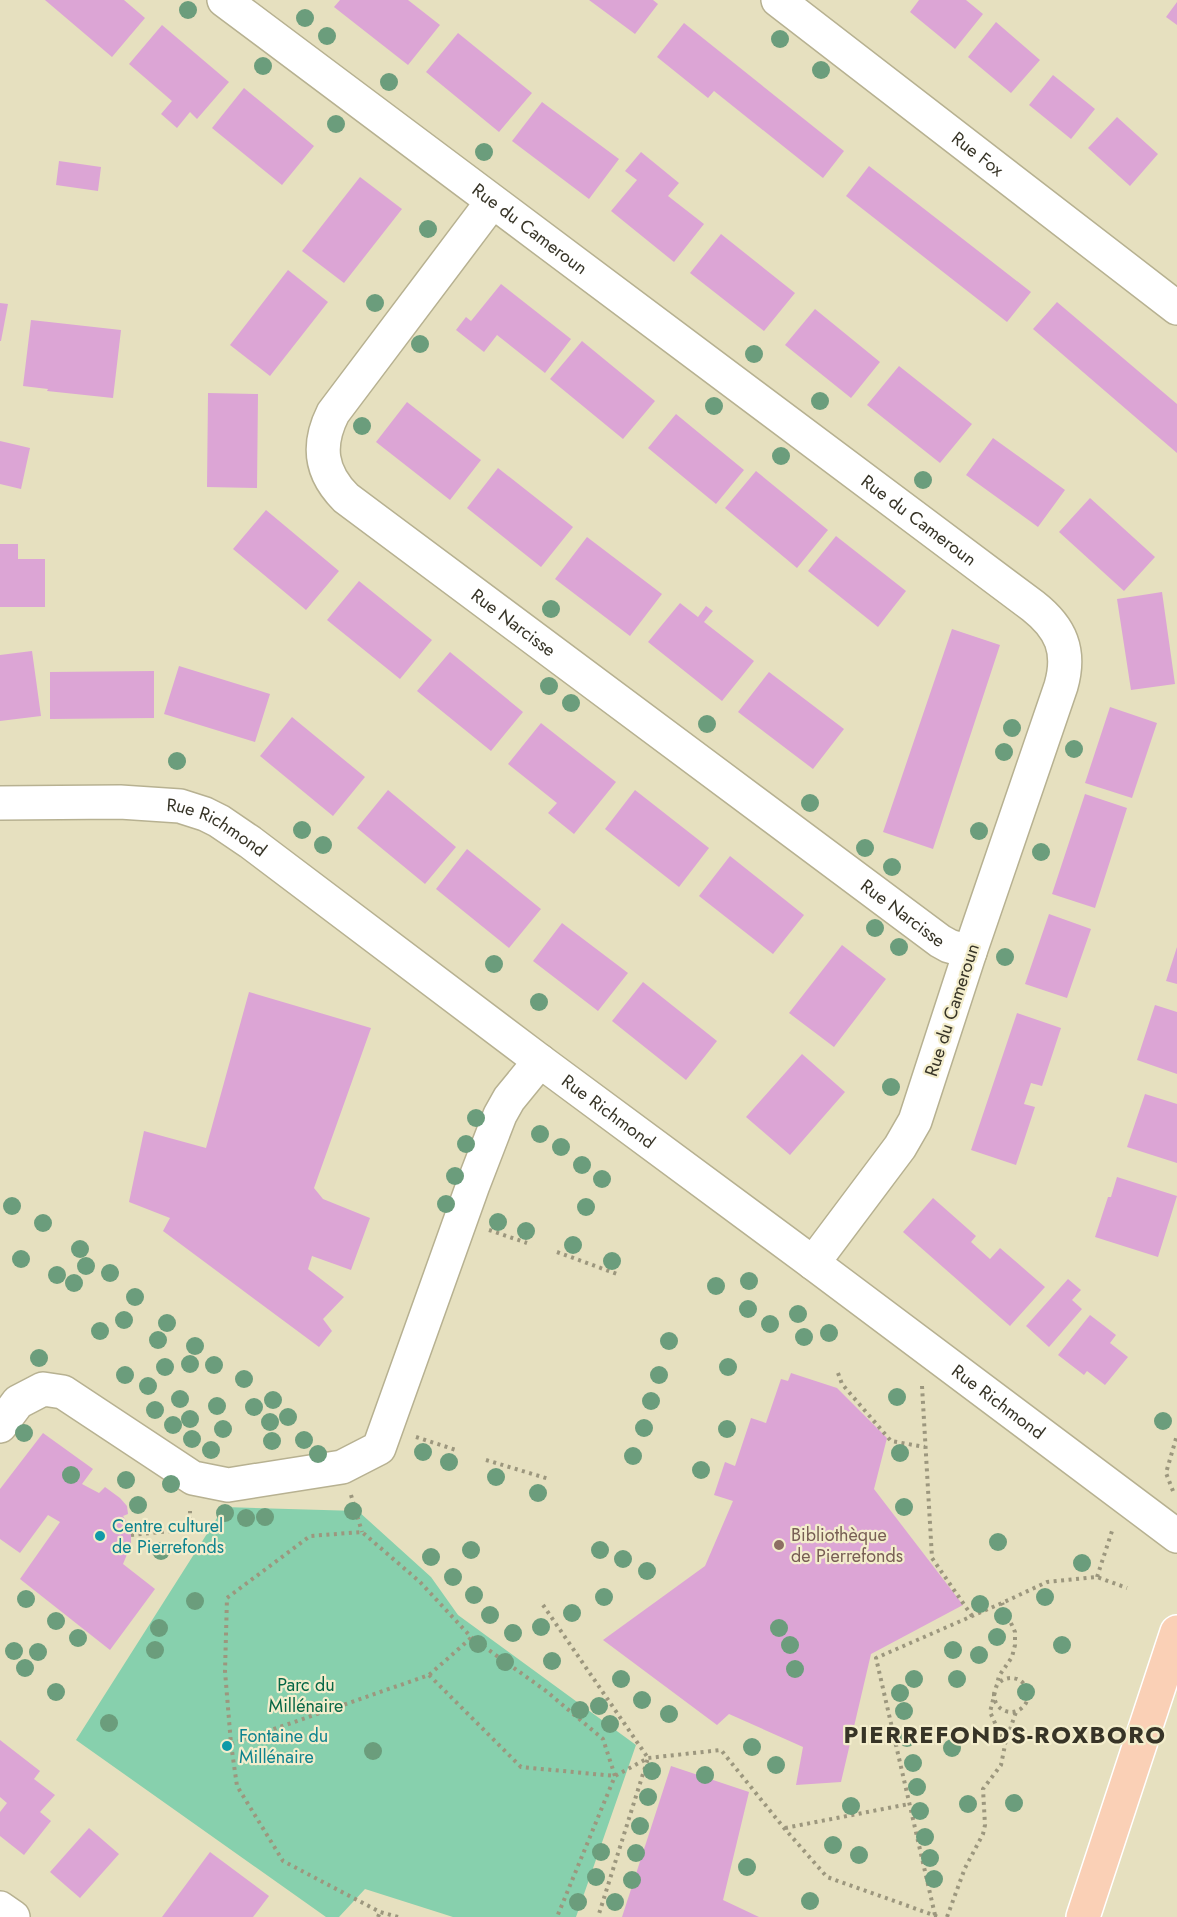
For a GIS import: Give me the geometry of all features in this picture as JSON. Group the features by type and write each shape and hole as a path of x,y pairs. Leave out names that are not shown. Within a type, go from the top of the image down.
{"main road":[{"path":"1083,1917 1177,1632"}],"street":[{"name":"Rue du Cameroun","path":"224,0 1033,606 1056,629 1065,651 1065,672 915,1121 900,1147 813,1263"},
{"name":"Rue Fox","path":"778,0 1177,308"},
{"name":"Rue Narcisse","path":"492,202 333,412 327,424 322,448 332,482 346,498 940,941 970,952"},
{"name":"Rue Richmond","path":"0,803 166,804 205,814 232,829 540,1062 1177,1536"},
{"path":"0,1426 18,1402 43,1389 63,1392 193,1478 228,1485 342,1467 379,1448 500,1115 509,1099 540,1062"},
{"path":"0,1908 13,1917"}],"path":[{"path":"481,1227 527,1243"},
{"path":"557,1252 617,1274"},
{"path":"838,1373 842,1384 891,1441 925,1447"},
{"path":"922,1385 932,1558 972,1616"},
{"path":"407,1434 456,1450"},
{"path":"1167,1477 1167,1466 1177,1435"},
{"path":"486,1460 549,1479"},
{"path":"1097,1577 1113,1528"},
{"path":"131,1534 190,1529"},
{"path":"398,1917 380,1912 283,1861 237,1786 225,1671 227,1598 310,1536 362,1532 420,1582 472,1638 546,1691 603,1739 615,1776 557,1917"},
{"path":"937,1916 876,1658 1002,1604 1047,1582 1097,1577 1127,1588"},
{"path":"1002,1604 1015,1632 1015,1645 1012,1657 999,1676 990,1712 1005,1745"},
{"path":"543,1605 648,1758"},
{"path":"231,1744 429,1675 472,1638"},
{"path":"429,1675 521,1767 615,1776 648,1758 721,1750 827,1877 937,1916"},
{"path":"947,1917 965,1868 983,1834 985,1825 983,1789 1001,1766 1016,1712 1025,1705 1028,1695 1027,1689 1019,1680 1014,1678 1003,1680 998,1684 994,1694 997,1705 1005,1711 1016,1712"},
{"path":"598,1917 648,1758"},
{"path":"784,1828 909,1804"},
{"path":"378,1917 380,1912"}],"green space":[{"name":"Parc du Millénaire","path":"224,1507 358,1511 431,1577 458,1615 636,1745 576,1917 453,1917 365,1889 339,1917 326,1917 76,1740"}],"building":[{"path":"45,0 124,0 145,18 112,57"},
{"path":"340,0 408,0 440,25 408,65 334,7"},
{"path":"589,0 653,0 658,4 635,34"},
{"path":"919,0 966,0 983,14 955,49 910,12"},
{"path":"1177,2 1177,25 1166,17"},
{"path":"996,22 1040,60 1011,93 968,57"},
{"path":"684,23 844,151 823,178 714,91 708,98 657,57"},
{"path":"162,25 229,82 197,119 190,112 177,128 161,114 172,101 129,64"},
{"path":"458,33 532,93 499,132 426,72"},
{"path":"1053,75 1095,109 1071,139 1029,105"},
{"path":"244,88 314,146 282,185 212,128"},
{"path":"542,102 619,159 589,199 512,141"},
{"path":"1117,117 1158,154 1130,186 1088,148"},
{"path":"641,152 679,183 668,196 704,224 674,262 611,211 637,180 625,171"},
{"path":"59,161 101,167 98,191 56,185"},
{"path":"869,166 1031,292 1007,322 846,196"},
{"path":"360,177 402,209 344,283 302,251"},
{"path":"721,234 795,293 764,331 690,273"},
{"path":"288,270 328,302 270,376 230,345"},
{"path":"501,284 571,339 545,373 497,335 484,352 456,330 466,317 471,321"},
{"path":"1057,302 1177,404 1177,453 1033,329"},
{"path":"0,303 8,304 1,341 0,341"},
{"path":"815,309 880,362 851,398 785,345"},
{"path":"31,320 121,330 113,398 23,386"},
{"path":"582,341 655,401 623,439 550,379"},
{"path":"899,366 972,424 940,463 867,405"},
{"path":"208,393 258,394 257,488 207,487"},
{"path":"407,402 481,460 450,500 376,442"},
{"path":"676,414 744,470 716,504 648,448"},
{"path":"993,438 1065,490 1038,527 966,475"},
{"path":"0,441 30,448 21,489 0,484"},
{"path":"498,468 573,527 541,567 467,508"},
{"path":"756,471 828,530 797,568 725,508"},
{"path":"1090,498 1155,557 1124,591 1059,532"},
{"path":"266,510 339,571 306,610 233,549"},
{"path":"836,536 906,591 878,627 808,571"},
{"path":"587,537 662,594 630,636 555,579"},
{"path":"0,544 18,544 18,559 45,559 45,607 0,607"},
{"path":"359,581 432,640 400,679 327,620"},
{"path":"1162,592 1175,684 1131,690 1117,599"},
{"path":"680,603 698,617 706,606 713,611 704,622 754,661 722,701 648,642"},
{"path":"952,629 1000,645 933,849 883,832"},
{"path":"32,651 41,716 0,721 0,655"},
{"path":"450,652 523,712 491,751 417,691"},
{"path":"179,666 270,694 255,742 164,714"},
{"path":"154,671 154,718 50,719 50,672"},
{"path":"769,672 844,729 813,769 738,712"},
{"path":"1110,707 1157,723 1132,798 1085,783"},
{"path":"292,717 365,777 333,816 260,756"},
{"path":"541,723 616,782 574,834 548,813 557,803 508,764"},
{"path":"388,790 456,847 425,884 357,828"},
{"path":"635,790 709,848 679,887 605,829"},
{"path":"1085,794 1127,808 1095,908 1052,894"},
{"path":"467,849 541,909 509,948 436,889"},
{"path":"730,856 804,915 773,954 699,896"},
{"path":"1049,914 1091,929 1067,998 1025,984"},
{"path":"562,923 628,973 598,1011 533,961"},
{"path":"842,945 886,979 834,1047 789,1013"},
{"path":"1177,947 1177,984 1166,981"},
{"path":"643,982 717,1041 686,1080 612,1021"},
{"path":"249,992 371,1028 314,1188 323,1199 370,1218 351,1270 312,1256 308,1269 344,1297 323,1319 332,1331 319,1347 163,1231 170,1218 129,1202 144,1131 206,1148"},
{"path":"1155,1005 1177,1012 1177,1074 1137,1060"},
{"path":"1017,1013 1061,1028 1042,1086 1031,1083 1024,1104 1035,1107 1016,1165 971,1150"},
{"path":"802,1054 845,1092 790,1155 746,1117"},
{"path":"1145,1094 1177,1104 1177,1163 1127,1147"},
{"path":"1117,1177 1177,1196 1158,1257 1095,1237"},
{"path":"933,1198 976,1236 971,1242 990,1259 1000,1248 1045,1287 1010,1326 903,1232"},
{"path":"1068,1279 1081,1290 1072,1300 1082,1309 1049,1347 1026,1326"},
{"path":"1090,1315 1116,1335 1110,1343 1128,1357 1105,1385 1087,1371 1084,1375 1058,1355"},
{"path":"791,1373 837,1388 887,1438 874,1489 963,1605 871,1654 841,1782 796,1785 803,1747 729,1714 717,1725 603,1640 705,1566 733,1501 714,1495 725,1462 735,1466 751,1418 766,1423 781,1379 788,1381"},
{"path":"43,1433 93,1469 82,1484 99,1493 105,1487 127,1506 128,1514 123,1516 131,1529 131,1545 123,1564 155,1589 110,1650 20,1579 60,1522 48,1515 20,1553 0,1539 0,1489"},
{"path":"0,1740 40,1771 34,1779 55,1795 40,1812 51,1821 24,1855 0,1836 0,1812 7,1803 0,1797"},
{"path":"671,1766 749,1792 723,1900 759,1917 622,1917"},
{"path":"89,1828 119,1854 80,1898 50,1872"},
{"path":"210,1852 269,1896 253,1917 162,1917"}],"place":[{"name":"Centre culturel de Pierrefonds","path":"100,1536"},
{"name":"Bibliothèque de Pierrefonds","path":"779,1545"},
{"name":"Fontaine du Millénaire","path":"227,1746"}],"district":[{"name":"PIERREFONDS-ROXBORO","path":"1005,1735"}]}
